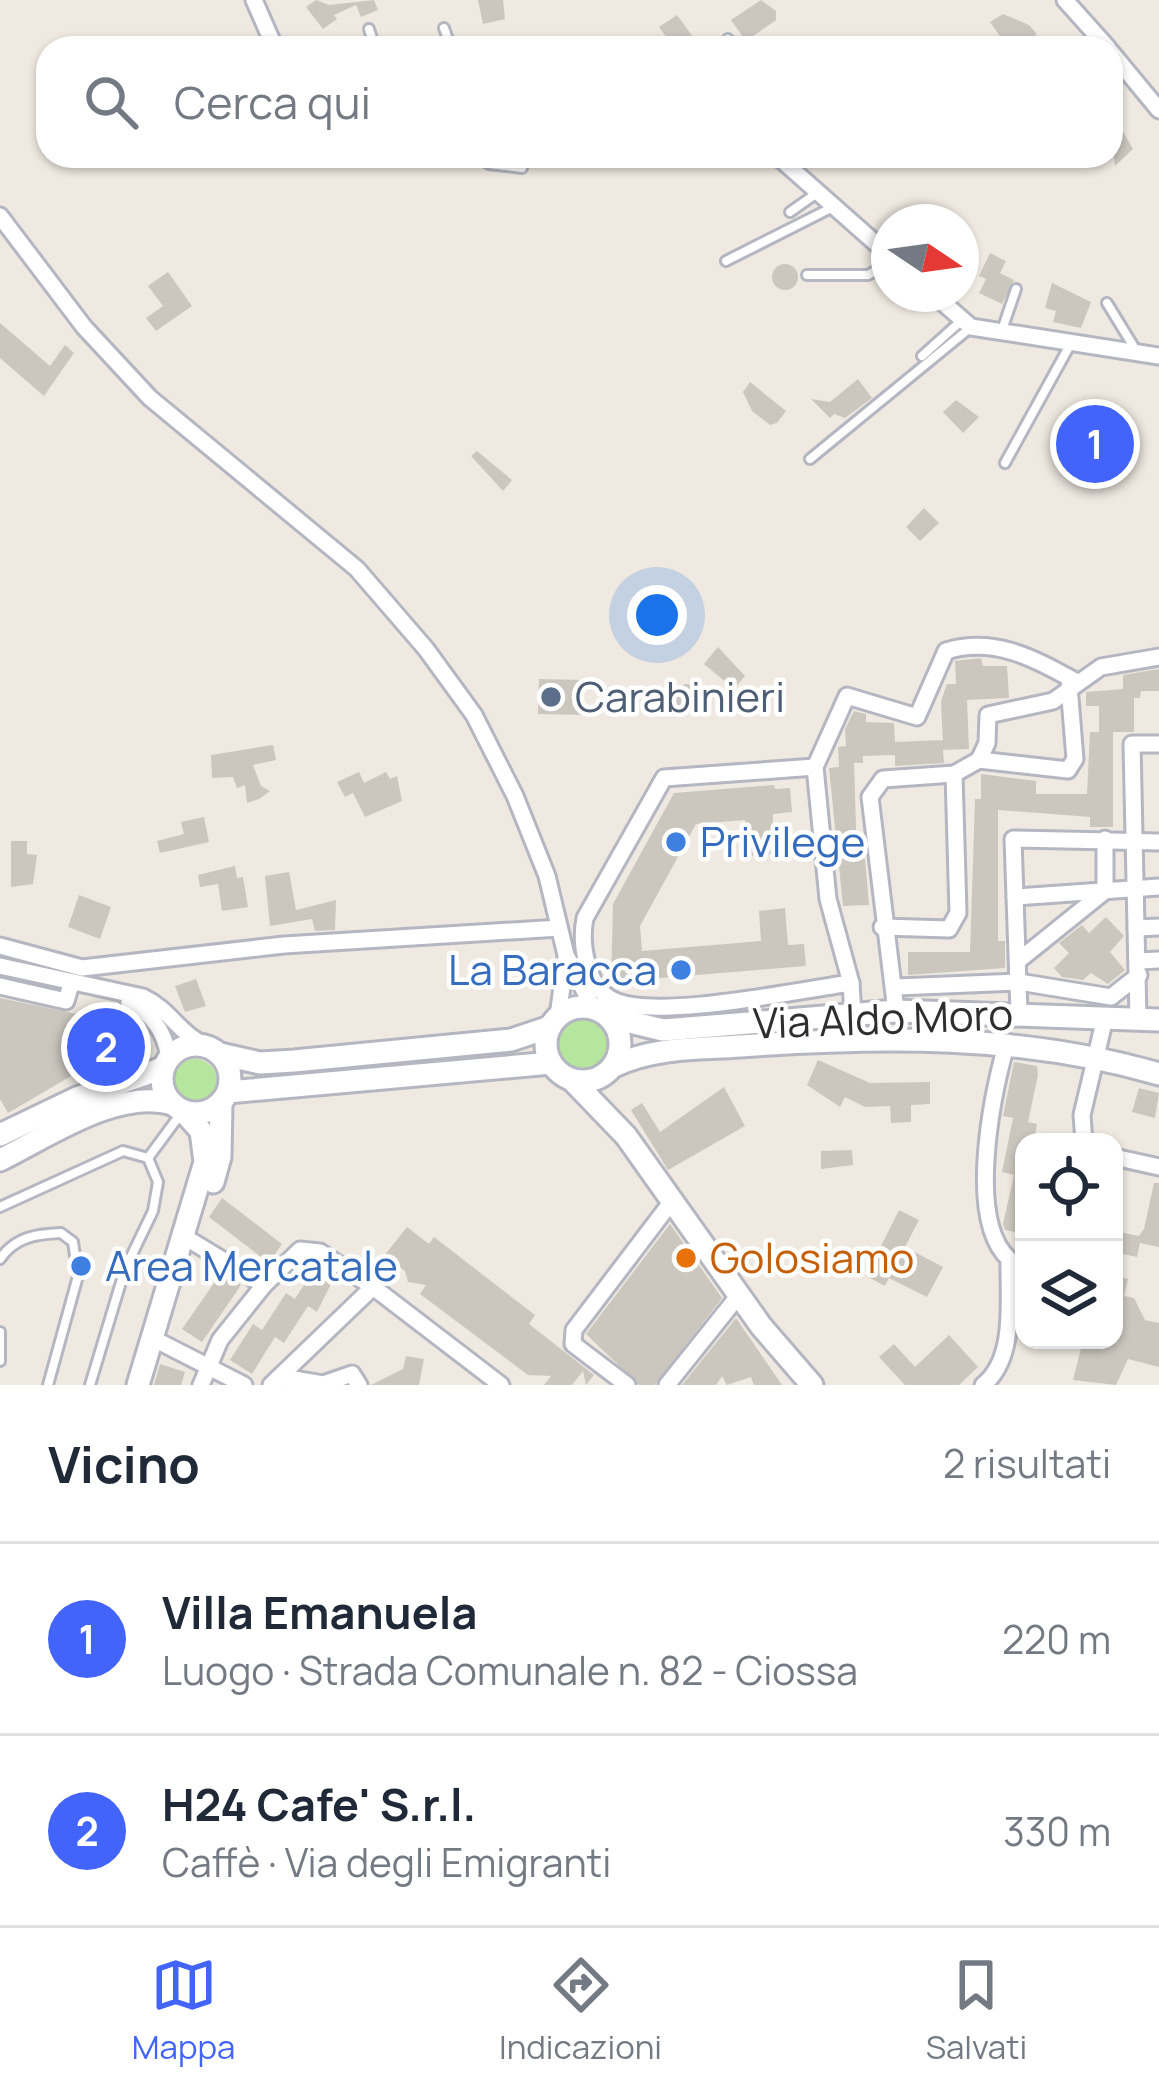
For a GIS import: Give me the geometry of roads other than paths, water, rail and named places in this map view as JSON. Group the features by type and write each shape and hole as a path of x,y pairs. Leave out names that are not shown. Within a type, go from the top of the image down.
{"main road":[{"path":"0,1134 166,1063 188,1046 260,1063 511,1040 554,1022 601,1012 621,1046 613,1067 616,1105 626,1136"},
{"name":"Via Aldo Moro","path":"601,1012 663,1030 896,1012 1148,1020"},
{"path":"551,1063 554,1022"},
{"name":"Via Aldo Moro","path":"613,1067 662,1051 1007,1042 1159,1074"},
{"path":"188,1239 220,1157 229,1072 215,1051"},
{"path":"138,1385 155,1336 170,1312 206,1162 201,1131 163,1088 166,1063"},
{"path":"0,1160 96,1114 137,1101 204,1112 225,1097 551,1063 626,1136 739,1295 812,1385"},
{"path":"572,1080 594,1080 613,1067"}],"street":[{"path":"254,0 270,36"},
{"path":"1065,0 1097,36"},
{"path":"1123,67 1159,110"},
{"path":"791,168 871,242"},
{"path":"0,216 84,327 150,398 387,597 474,715 531,836 566,955 601,1012"},
{"path":"954,312 967,323 1000,334 1159,356"},
{"path":"853,1015 851,983 828,898 815,767 847,696 917,717 946,652 967,645 1020,651 1073,684"},
{"path":"896,1012 896,987 882,927 870,797 883,779 954,774 979,760 987,743 988,715 1053,700 1101,667 1159,657"},
{"path":"979,760 1069,770 1075,759 1073,684"},
{"path":"1148,1020 1138,968 1132,744 1159,744"},
{"name":"Via Aldo Moro","path":"815,767 664,778 585,918 582,935 591,975 614,1000 656,1010 851,983"},
{"path":"882,927 938,932 950,929 958,913 954,774"},
{"path":"1019,1013 1012,839 1159,842"},
{"path":"1105,839 1105,891"},
{"path":"1015,897 1159,887"},
{"path":"1018,962 1105,891"},
{"path":"1136,928 1159,927"},
{"path":"0,946 82,968 298,944 559,928"},
{"path":"554,1022 566,955"},
{"name":"Via Aldo Moro","path":"896,987 1019,982 1111,997 1138,968 1159,960"},
{"path":"0,966 160,1005 183,1036 215,1051"},
{"path":"0,986 66,1001 71,984"},
{"path":"110,992 147,1011 166,1040 166,1063"},
{"path":"710,1027 713,1001"},
{"path":"1083,1133 1082,1114 1106,1018"},
{"path":"996,1382 1005,1349 1009,1259 989,1235 984,1150 1007,1042"},
{"path":"1123,1159 1159,1167"},
{"path":"627,1385 573,1344 574,1330 673,1201"},
{"path":"188,1239 264,1285"},
{"path":"201,1385 207,1366 243,1306 300,1250 320,1252 373,1287 501,1385"},
{"path":"1009,1259 1015,1255"},
{"path":"276,1381 373,1287"},
{"path":"667,1385 739,1295"},
{"path":"155,1336 244,1385"},
{"path":"276,1381 323,1384 352,1375 359,1385"}],"lane":[{"path":"444,28 447,36"},
{"path":"369,29 371,36"},
{"path":"790,212 818,193"},
{"path":"726,261 834,206"},
{"path":"807,275 871,272"},
{"path":"1000,334 1016,289"},
{"path":"1107,303 1137,353"},
{"path":"922,356 967,323"},
{"path":"810,458 967,323"},
{"path":"1004,463 1070,344"},
{"path":"148,1159 178,1107"},
{"path":"0,1207 123,1151 148,1159 158,1181 153,1211 125,1269 90,1385"},
{"path":"0,1259 18,1240 43,1234 61,1233 73,1243 79,1276 48,1385"},
{"path":"0,1332 0,1360"}],"place":[{"name":"Villa Emanuela","path":"1095,444"},
{"name":"Carabinieri","path":"551,697"},
{"name":"Privilege","path":"676,842"},
{"name":"La Baracca","path":"681,970"},
{"name":"H24 Cafe' S.r.l.","path":"106,1047"},
{"name":"Golosiamo","path":"686,1258"},
{"name":"Area Mercatale","path":"81,1266"}]}
